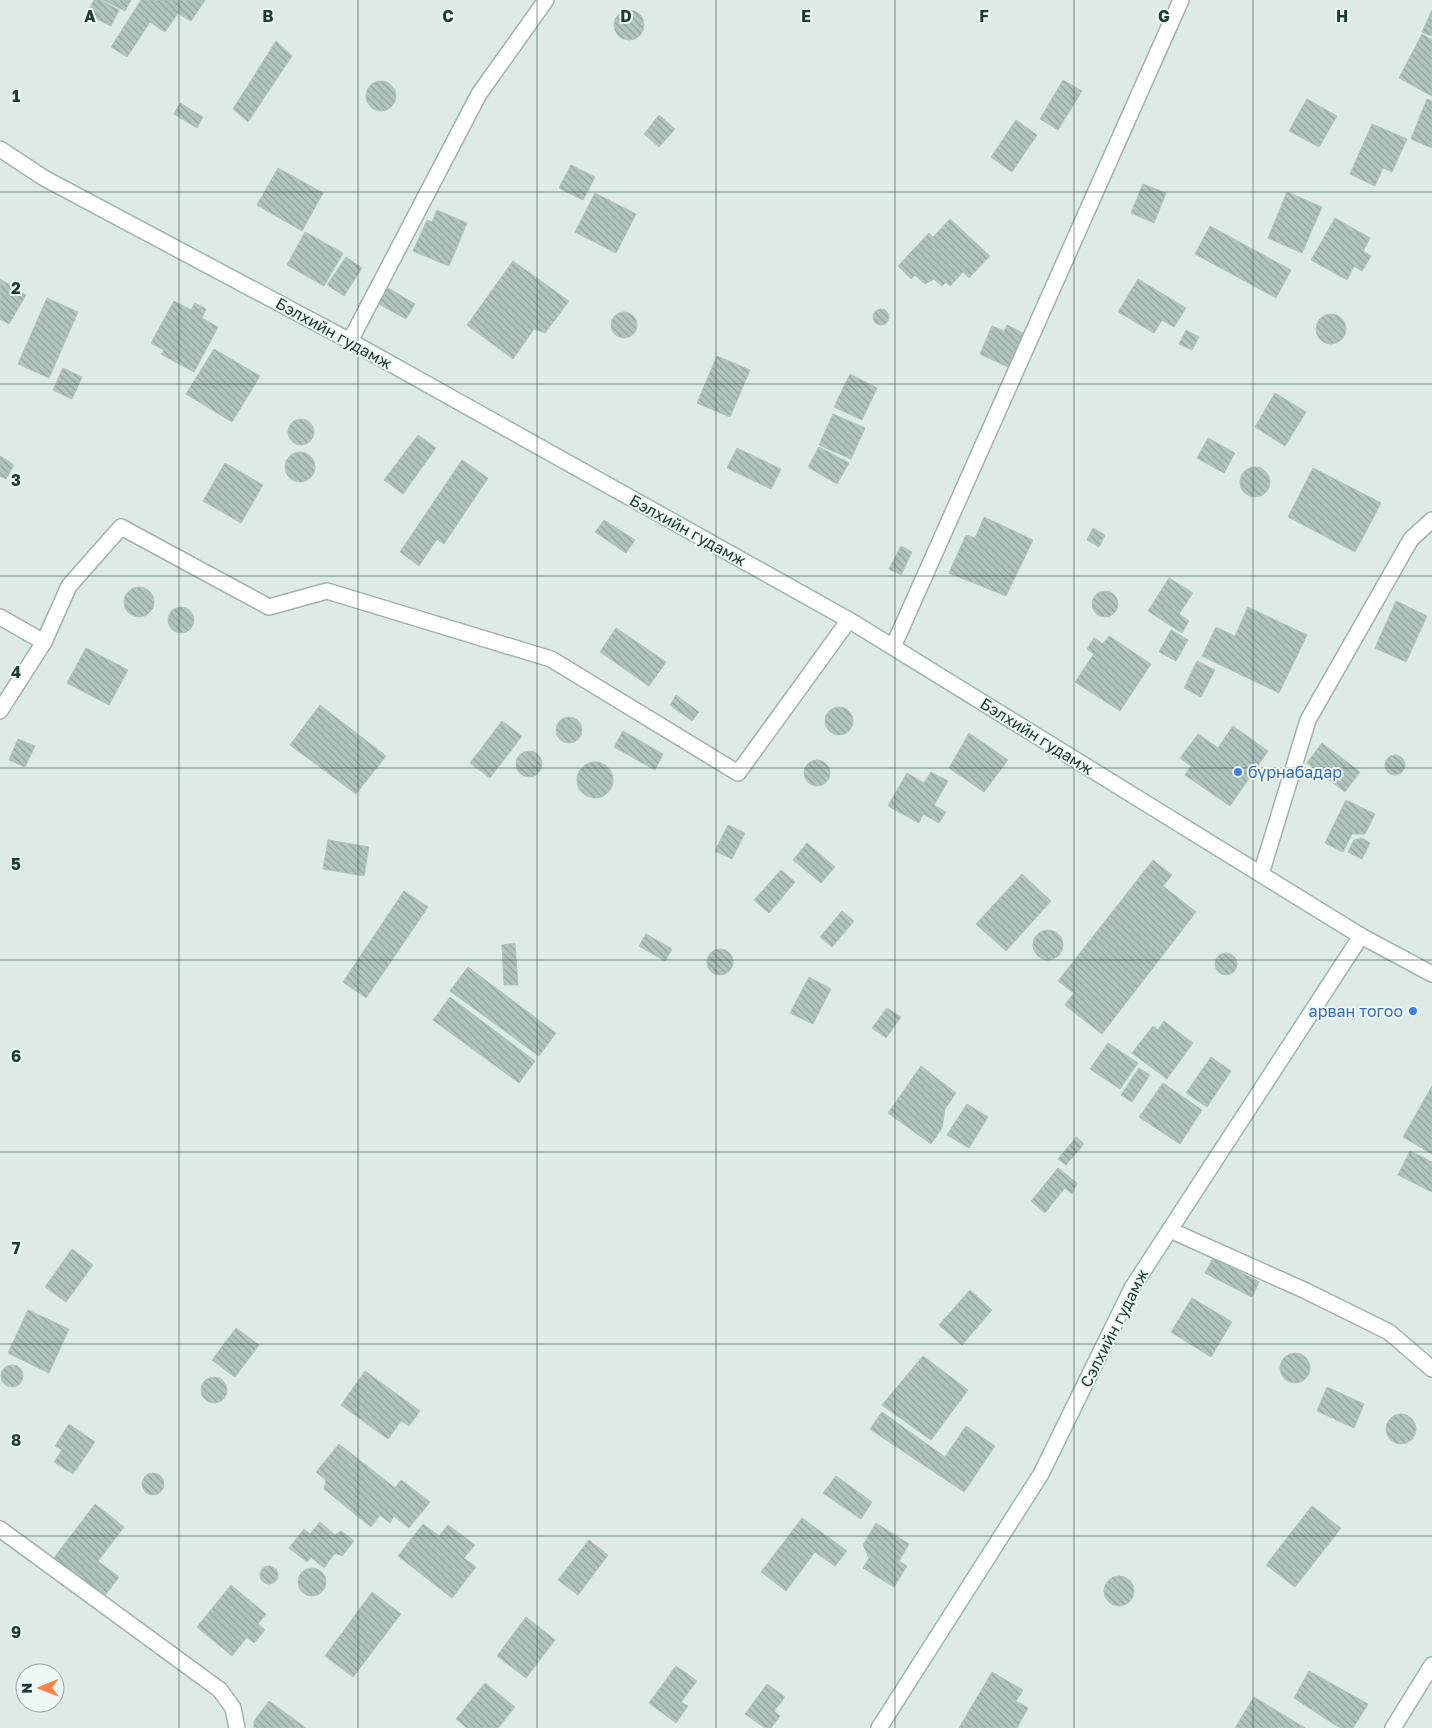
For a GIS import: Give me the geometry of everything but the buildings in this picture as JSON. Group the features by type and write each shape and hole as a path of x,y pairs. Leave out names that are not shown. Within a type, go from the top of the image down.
{"street":[{"path":"350,341 479,94 546,0"},
{"path":"892,647 1181,0"},
{"name":"Бэлхийн гудамж","path":"0,149 44,178 350,341 849,620 1361,936 1432,974"},
{"path":"1261,874 1308,720 1411,539 1432,520"},
{"path":"0,711 44,642 69,586 121,527 269,607 327,591 551,659 738,773 849,620"},
{"path":"0,617 44,642"},
{"name":"Сэлхийн гудамж","path":"879,1728 1041,1474 1132,1288 1361,936"},
{"path":"1170,1230 1306,1291 1389,1332 1432,1369"},
{"path":"0,1529 220,1690 233,1708 236,1728"},
{"path":"1393,1728 1432,1665"}],"place":[{"name":"бүрнабадар","path":"1238,772"},
{"name":"арван тогоо","path":"1413,1011"}]}
